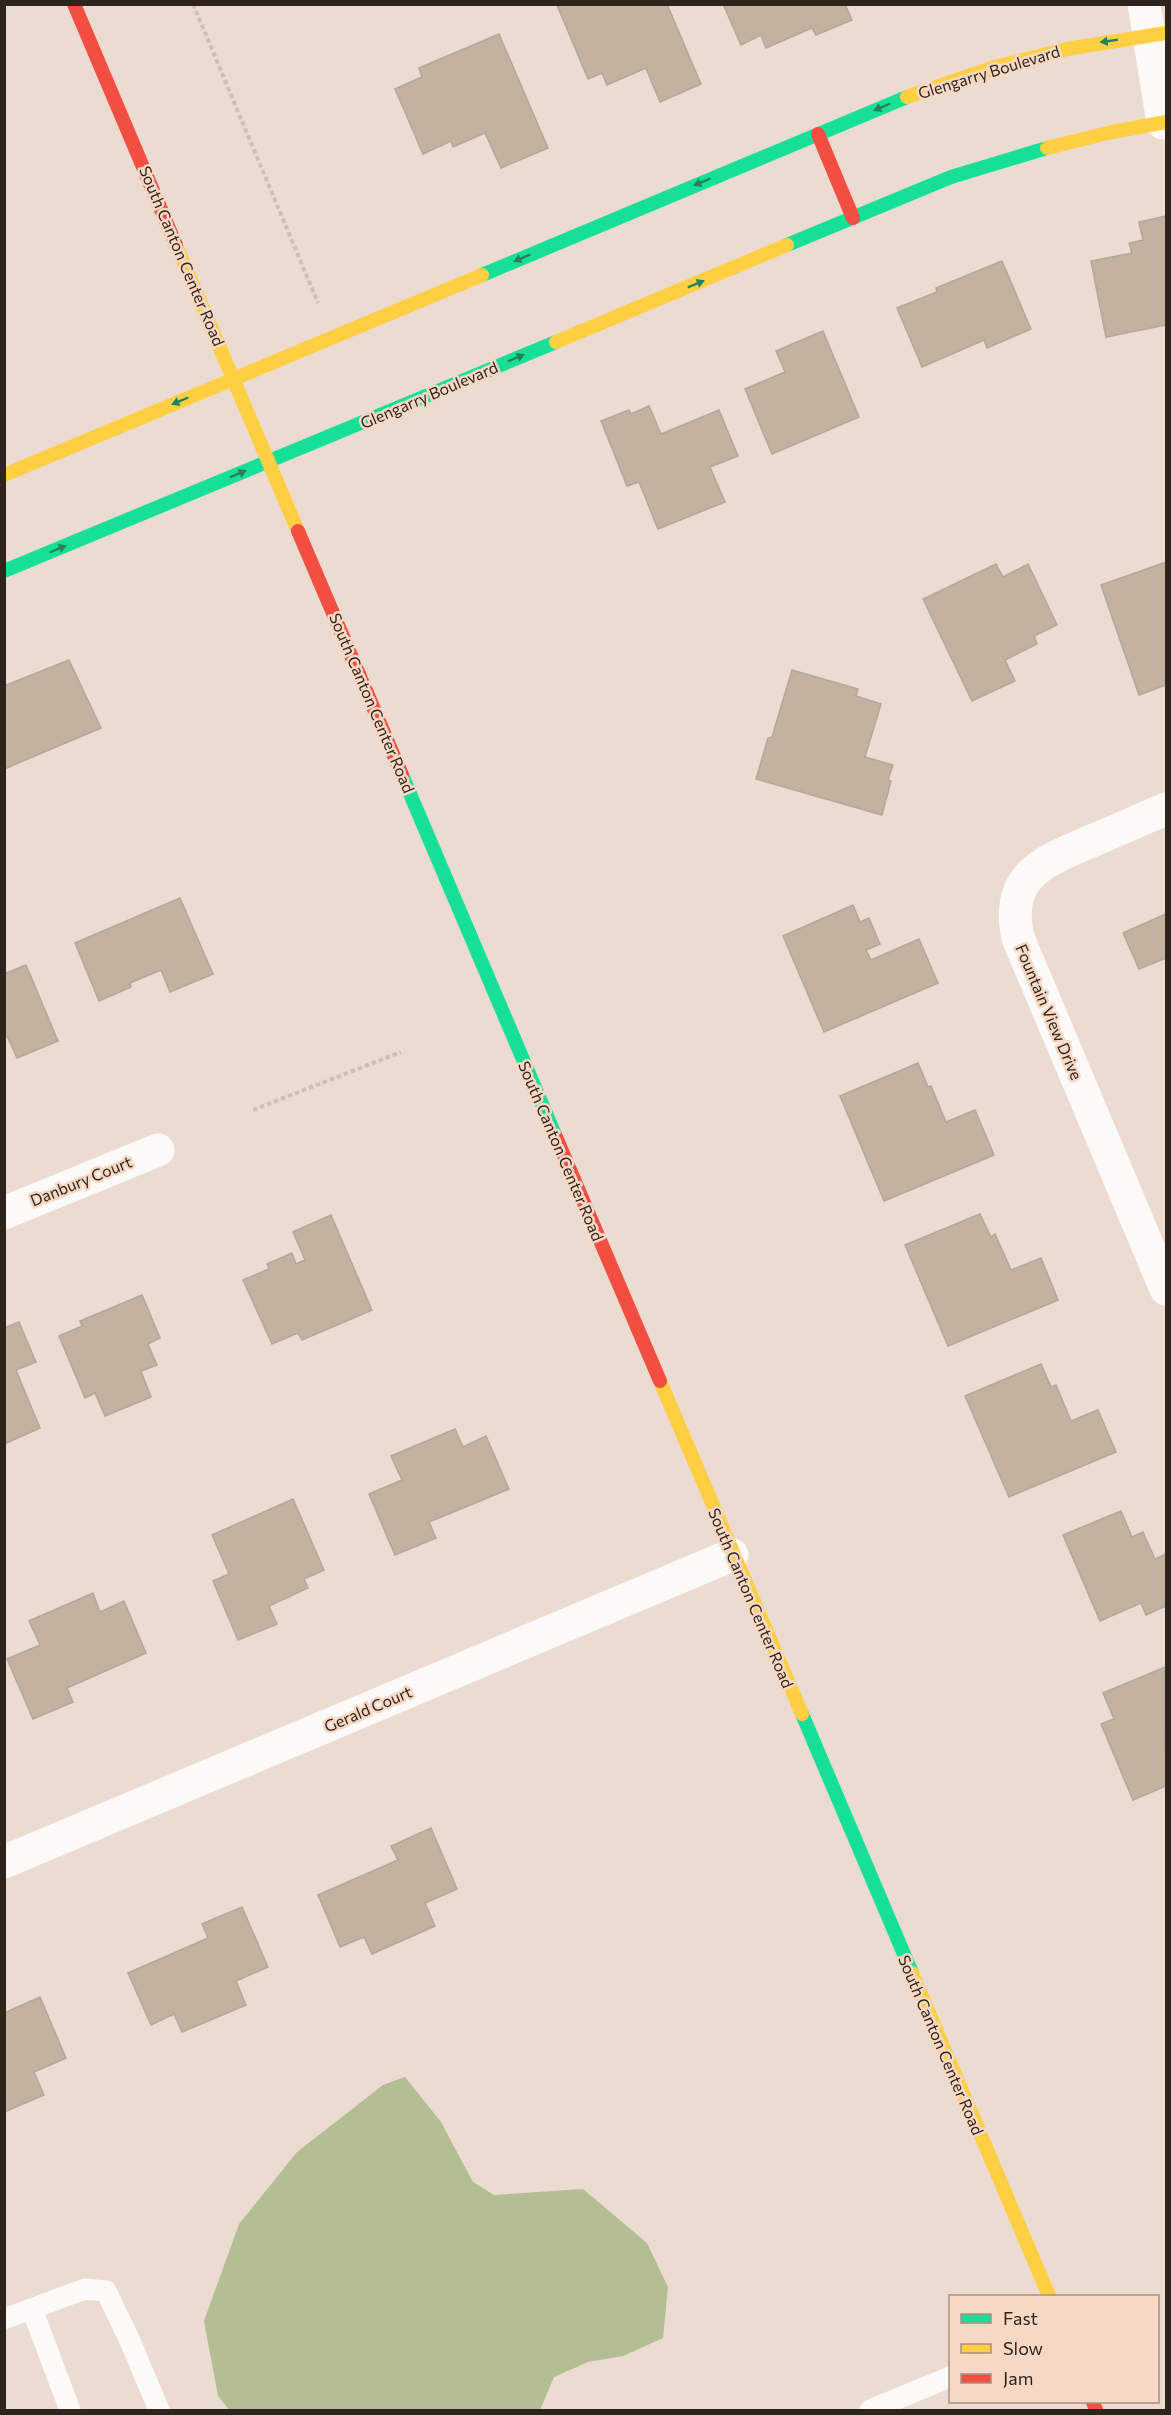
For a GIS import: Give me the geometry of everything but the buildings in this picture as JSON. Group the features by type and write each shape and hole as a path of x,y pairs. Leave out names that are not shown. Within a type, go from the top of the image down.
{"street":[{"name":"South Canton Center Road","path":"74,4 1049,2295"},
{"name":"Glengarry Boulevard","path":"4,475 906,97 995,67 1154,24"},
{"path":"1154,24 1165,123"},
{"name":"Glengarry Boulevard","path":"4,571 951,177 1019,155 1088,137 1165,123"},
{"path":"818,134 853,218"},
{"name":"Fountain View Drive","path":"1167,808 1044,862 1027,878 1017,898 1014,921 1018,938 1167,1289"},
{"name":"Danbury Court","path":"4,1213 158,1150"},
{"name":"Gerald Court","path":"4,1862 732,1555"}],"lane":[{"path":"4,2319 85,2289 106,2291 159,2410"},
{"path":"32,2309 70,2410"},
{"path":"870,2410 949,2378"}],"path":[{"path":"193,4 333,337"},
{"path":"253,1110 401,1052"}],"green space":[{"path":"405,2077 441,2122 473,2182 494,2195 583,2189 647,2243 668,2287 663,2338 623,2356 588,2362 554,2377 540,2410 229,2410 218,2396 204,2321 239,2224 297,2152 383,2085"}],"traffic: fast":[{"path":"482,275 907,97"},
{"path":"787,245 951,177 1047,148"},
{"path":"4,571 556,342"},
{"path":"402,775 556,1137"},
{"path":"802,1714 912,1973"}],"traffic: slow":[{"path":"907,97 995,67 1067,49 1166,33"},
{"path":"1047,148 1166,122"},
{"path":"176,245 298,531"},
{"path":"556,342 787,245"},
{"path":"4,475 482,275"},
{"path":"660,1381 802,1714"},
{"path":"912,1973 1049,2295"}],"traffic: jam":[{"path":"74,4 176,245"},
{"path":"818,134 853,218"},
{"path":"298,531 402,775"},
{"path":"556,1137 660,1381"},
{"path":"1093,2403 1096,2410"}]}
